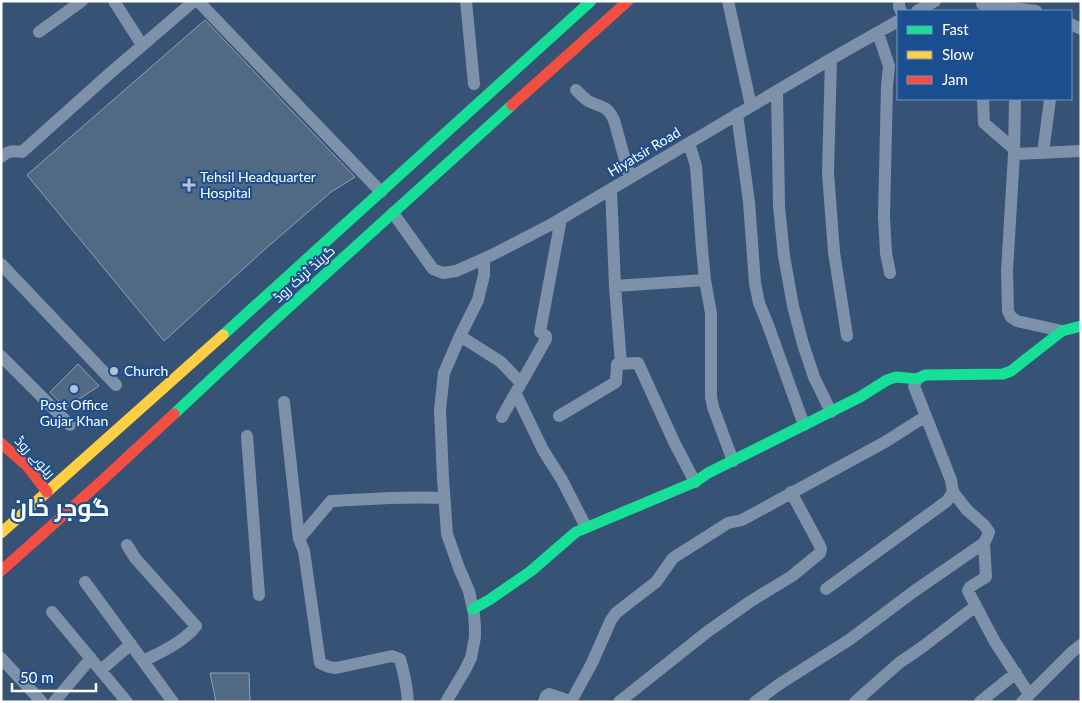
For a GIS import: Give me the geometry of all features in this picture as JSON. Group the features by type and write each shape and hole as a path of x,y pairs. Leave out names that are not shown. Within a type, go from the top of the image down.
{"main road":[{"name":"گرینڈ ٹرنک روڈ","path":"1,533 591,1"},
{"name":"گرینڈ ٹرنک روڈ","path":"1,571 102,481 267,327 628,1"},
{"path":"473,608 512,585 549,557 576,532 586,526 695,482 708,473 860,397 887,380 896,377 918,378 925,375 1004,374 1011,371 1062,331 1081,326"},
{"name":"ریلوے روڈ","path":"1,443 27,466 48,492"}],"street":[{"path":"40,32 82,1"},
{"path":"114,1 142,45"},
{"path":"1,157 5,153 12,151 22,152 194,1"},
{"path":"198,1 381,192"},
{"path":"466,1 474,84"},
{"path":"728,1 751,106"},
{"path":"919,10 935,1"},
{"path":"981,5 1018,7 1032,10"},
{"name":"Hiyatsir Road","path":"393,213 433,269 443,273 456,271 484,259 561,218 897,22"},
{"path":"878,33 894,66 887,86 884,217 886,253 890,274"},
{"path":"831,59 828,173 834,252 847,336"},
{"path":"576,90 588,101 602,105 610,112 614,120 630,178"},
{"path":"777,91 779,206 784,256 793,306 803,344 814,377 831,412"},
{"path":"982,100 984,123 1014,152 1081,151"},
{"path":"1015,100 1007,271 1008,311 1011,318 1017,321 1062,331"},
{"path":"1043,153 1050,100"},
{"path":"737,114 749,202 757,294 761,310 768,324 804,425"},
{"path":"689,142 696,166 705,280 711,313 711,397 734,461"},
{"path":"611,189 615,286 621,364"},
{"path":"502,417 546,339 546,336 540,332 561,218"},
{"path":"446,702 471,658 475,637 473,608 469,591 447,534 441,401 444,373 478,300 484,275 484,259"},
{"path":"1,264 116,385"},
{"path":"615,286 705,280"},
{"path":"460,336 501,362 518,388 543,450 562,480 586,526"},
{"path":"1,356 70,425"},
{"path":"559,416 616,382 617,364 638,363 675,444 695,482"},
{"path":"755,702 781,682 849,640 913,592 984,543 989,532 967,510 953,492 951,480 914,386 918,378"},
{"path":"284,402 299,539 304,551 320,663 336,668 392,656 396,657 402,663 408,702"},
{"path":"544,702 549,694 570,701 573,698 616,613 656,582 673,558 728,523 742,520 885,442 926,416"},
{"path":"247,436 259,595"},
{"path":"618,702 707,632 751,601 792,576 820,553 819,544 791,492"},
{"path":"826,589 947,501 953,492"},
{"path":"299,539 331,501 444,498"},
{"path":"984,543 986,577 970,587 968,591 995,642 1016,673 1025,698 1081,645"},
{"path":"127,545 135,558 196,626 168,649 143,661"},
{"path":"85,582 173,702"},
{"path":"855,702 899,663 976,606"},
{"path":"52,612 127,702"},
{"path":"101,670 131,644"},
{"path":"1,658 42,702"},
{"path":"54,702 91,658"},
{"path":"980,702 1016,673"}],"building":[{"name":"Tehsil Headquarter Hospital","path":"205,20 355,177 331,192 164,341 27,175"},
{"name":"Post Office Gujar Khan","path":"78,364 99,386 65,408 50,392"},
{"path":"210,673 249,673 250,702 216,702"}],"traffic: fast":[{"path":"223,335 591,1"},
{"path":"174,414 512,105"},
{"path":"473,609 531,571 576,532 695,482 708,473 860,397 887,380 896,377 917,379 925,375 1003,374 1011,371 1062,331 1081,326"}],"traffic: slow":[{"path":"1,533 223,335"}],"traffic: jam":[{"path":"512,105 628,1"},
{"path":"1,571 174,414"},
{"path":"1,443 27,466 47,492"}],"place":[{"name":"Tehsil Headquarter Hospital","path":"189,185"},
{"name":"Church","path":"114,371"},
{"name":"Post Office Gujar Khan","path":"74,389"}],"district":[{"name":"گوجر خان","path":"60,508"}]}
